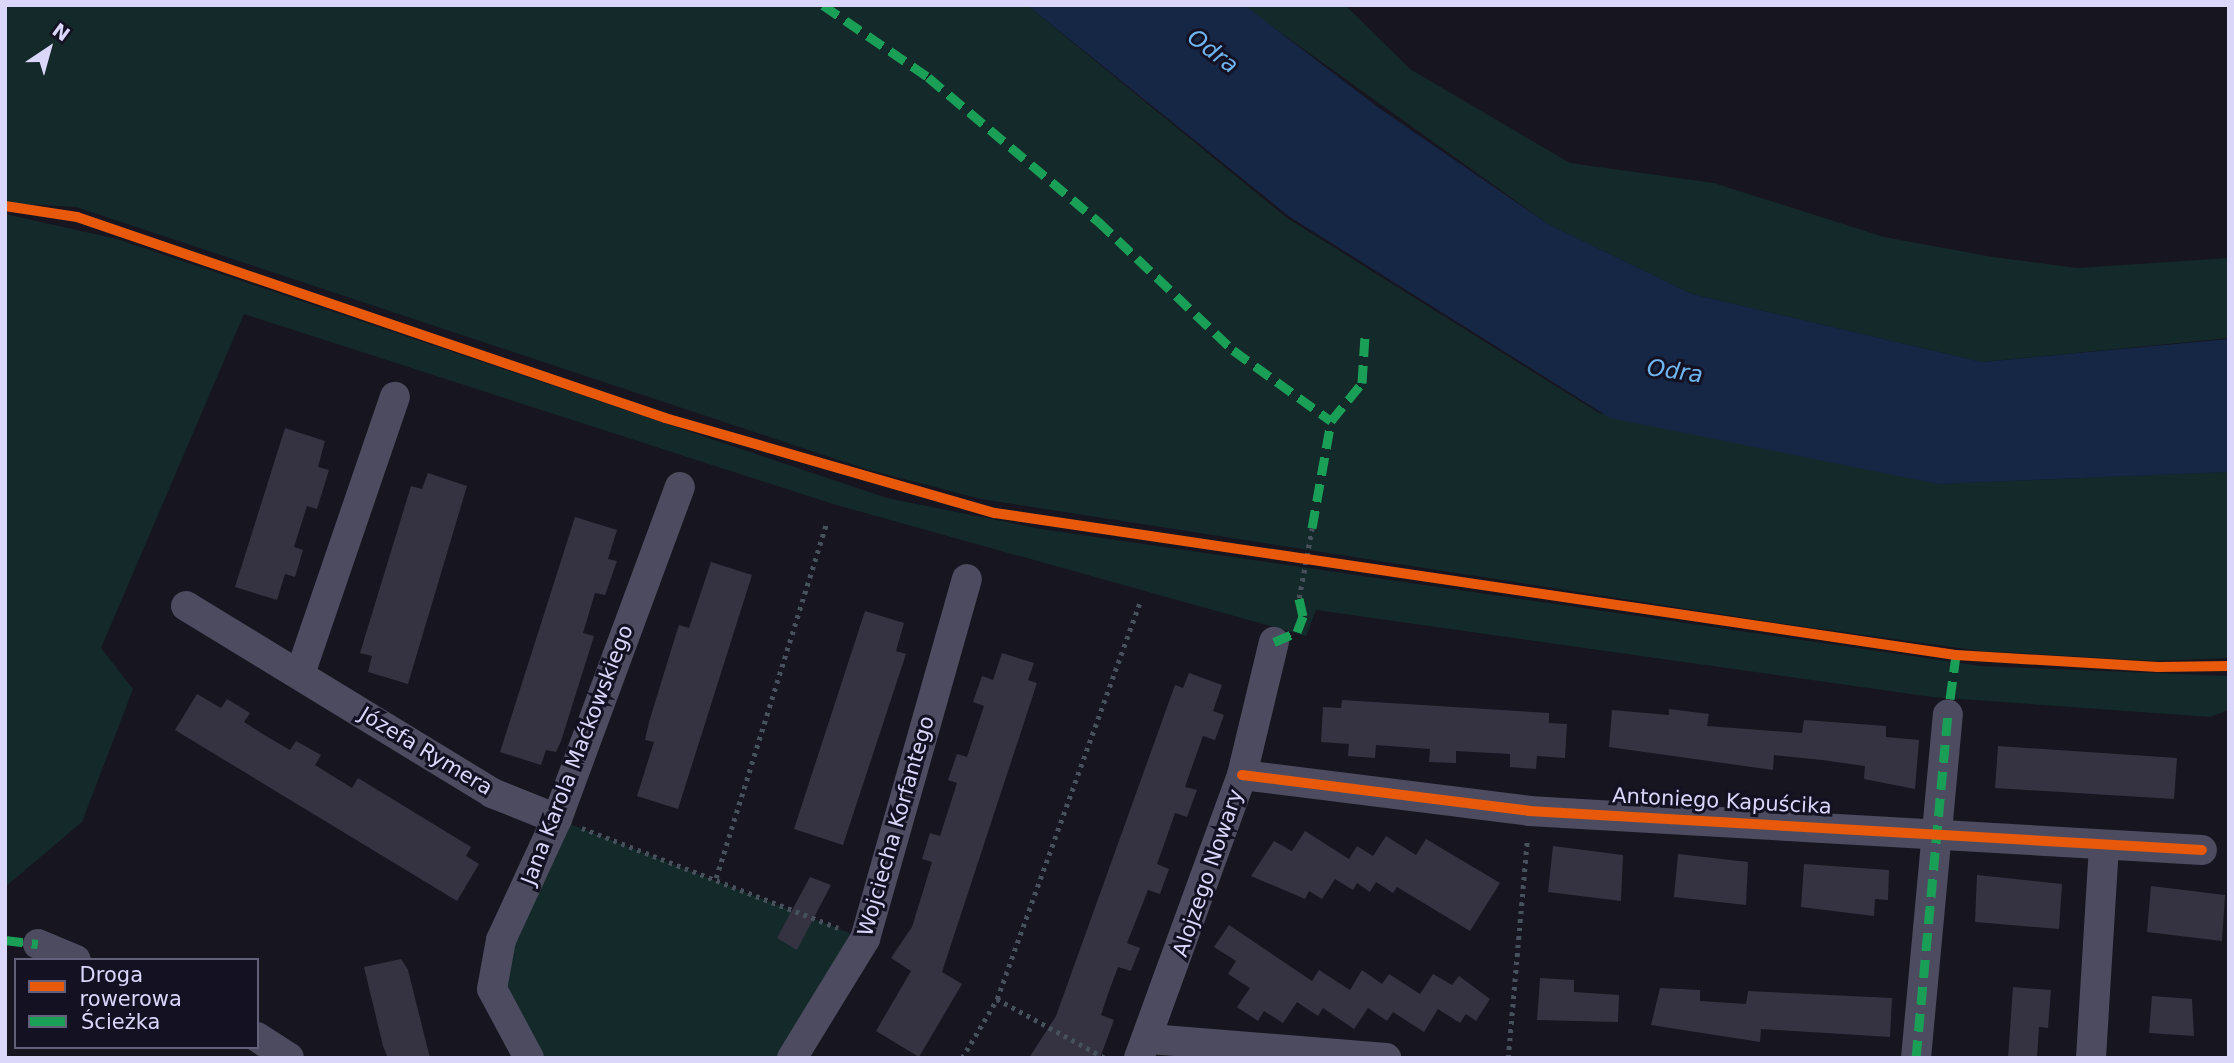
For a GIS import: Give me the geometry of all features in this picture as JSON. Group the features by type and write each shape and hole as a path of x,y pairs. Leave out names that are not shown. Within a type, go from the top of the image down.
{"street":[{"path":"300,674 395,397"},
{"name":"Jana Karola Maćkowskiego","path":"529,1058 492,989 501,940 557,819 680,486"},
{"name":"Wojciecha Korfantego","path":"792,1058 865,939 967,579"},
{"name":"Józefa Rymera","path":"186,606 492,793 557,819"},
{"name":"Alojzego Nowary","path":"1144,1048 1242,775 1274,642"},
{"path":"1916,1058 1934,832 1948,714"},
{"name":"Antoniego Kapuścika","path":"1242,775 1529,811 1934,832 2104,846 2202,850"},
{"path":"2091,1058 2104,846"},
{"path":"38,944 71,958"},
{"path":"259,1038 289,1058"},
{"path":"1144,1048 1386,1058"}],"path":[{"path":"716,878 826,524"},
{"path":"1299,598 1312,528"},
{"path":"1290,558 1317,562"},
{"path":"962,1058 998,999 1139,604"},
{"path":"1508,1058 1529,811"},
{"path":"557,819 716,878 865,939"},
{"path":"998,999 1105,1058"}],"green space":[{"path":"5,5 1027,5 1287,218 1599,413 1938,484 2229,472 2229,658 2155,661 1981,651 1778,623 981,499 869,470 76,207 5,203"},
{"path":"1242,5 1345,5 1410,69 1570,163 1714,183 1884,237 1993,257 2077,268 2229,258 2229,338 1982,362 1692,294 1548,224"},
{"path":"5,214 117,239 887,498 1041,529 1981,666 2229,676 2229,710 2210,717 1932,697 1316,610 1306,636 833,504 244,314 101,648 133,689 82,822 5,887"},
{"path":"557,819 865,939 792,1058 529,1058 492,989"}],"water":[{"name":"Odra","path":"1027,5 1244,5 1379,108 1548,224 1692,294 1982,362 2229,339 2229,472 1938,484 1610,418 1290,217"}],"building":[{"path":"285,428 325,441 318,467 329,470 317,509 307,506 294,547 303,550 295,577 285,574 277,600 235,587"},
{"path":"428,473 467,486 408,684 368,672 372,656 360,653 411,486 422,489"},
{"path":"575,517 617,530 608,559 617,561 605,595 595,593 583,633 594,636 561,741 556,752 546,750 541,765 500,752"},
{"path":"711,562 752,575 678,809 637,796 654,742 645,740 649,722 679,625 689,628"},
{"path":"865,611 904,623 896,651 906,654 843,845 794,829"},
{"path":"1002,653 1034,663 1028,680 1037,683 942,972 962,984 919,1057 876,1031 911,971 891,958 912,927 932,862 922,859 930,833 940,836 957,783 948,780 957,754 967,757 984,706 973,702 982,676 993,680"},
{"path":"1189,673 1222,685 1213,711 1224,715 1215,740 1203,736 1185,787 1197,790 1187,817 1175,813 1157,864 1169,869 1160,894 1148,890 1127,943 1140,948 1131,971 1118,967 1109,991 1101,1015 1114,1020 1100,1058 1029,1058 1056,1016 1175,685 1183,688"},
{"path":"197,694 221,708 227,699 250,713 244,722 266,736 290,750 296,741 321,755 315,765 352,788 358,778 471,847 466,856 479,864 457,901 175,730"},
{"path":"1342,700 1549,713 1549,723 1567,724 1565,758 1537,756 1536,769 1510,767 1510,754 1456,751 1456,763 1429,762 1430,749 1376,745 1375,758 1348,756 1349,744 1321,742 1323,707 1341,708"},
{"path":"1669,709 1709,714 1707,726 1802,733 1804,720 1886,726 1886,737 1919,740 1915,789 1864,779 1865,766 1822,760 1774,755 1773,770 1609,747 1612,710 1669,715"},
{"path":"1998,746 2177,758 2174,799 1995,788"},
{"path":"1305,831 1349,859 1357,846 1373,856 1386,836 1416,855 1426,839 1500,883 1470,931 1397,887 1393,893 1376,882 1370,892 1357,883 1353,890 1335,879 1322,899 1309,891 1305,899 1251,876 1274,841 1292,851"},
{"path":"1553,846 1623,855 1621,901 1548,892"},
{"path":"1678,854 1748,862 1746,905 1674,897"},
{"path":"1804,864 1889,870 1888,900 1875,899 1874,916 1801,907"},
{"path":"1977,875 2062,884 2059,929 1975,922"},
{"path":"810,877 831,885 797,950 777,938"},
{"path":"2151,886 2225,895 2222,941 2147,932"},
{"path":"1229,925 1312,981 1319,970 1350,990 1362,970 1382,984 1389,974 1420,994 1433,974 1452,985 1459,976 1490,999 1476,1021 1466,1014 1460,1023 1438,1009 1424,1032 1393,1012 1387,1021 1368,1008 1354,1029 1323,1008 1318,1016 1297,1002 1283,1023 1264,1011 1258,1021 1237,1007 1250,988 1228,974 1236,961 1214,947"},
{"path":"401,959 408,970 430,1058 388,1058 383,1046 364,967"},
{"path":"1540,978 1574,980 1574,992 1619,995 1618,1022 1537,1020"},
{"path":"2013,987 2051,990 2048,1028 2039,1027 2037,1058 2008,1058"},
{"path":"1660,988 1700,990 1700,1001 1746,1004 1748,991 1892,998 1890,1037 1761,1029 1760,1042 1651,1025"},
{"path":"2152,996 2192,999 2194,1036 2149,1033"}],"marked path":[{"path":"823,5 928,77 1098,221 1233,350 1331,421"},
{"path":"1312,528 1331,421 1362,383 1365,335"},
{"path":"1274,642 1297,632 1303,616 1299,598"},
{"path":"1950,699 1956,655"},
{"path":"1916,1058 1948,714"},
{"path":"5,940 38,944"}],"cycle path":[{"path":"5,206 77,217 665,418 995,513 1956,655 2158,667 2229,666"},
{"path":"1242,775 1529,811 2202,850"}]}
